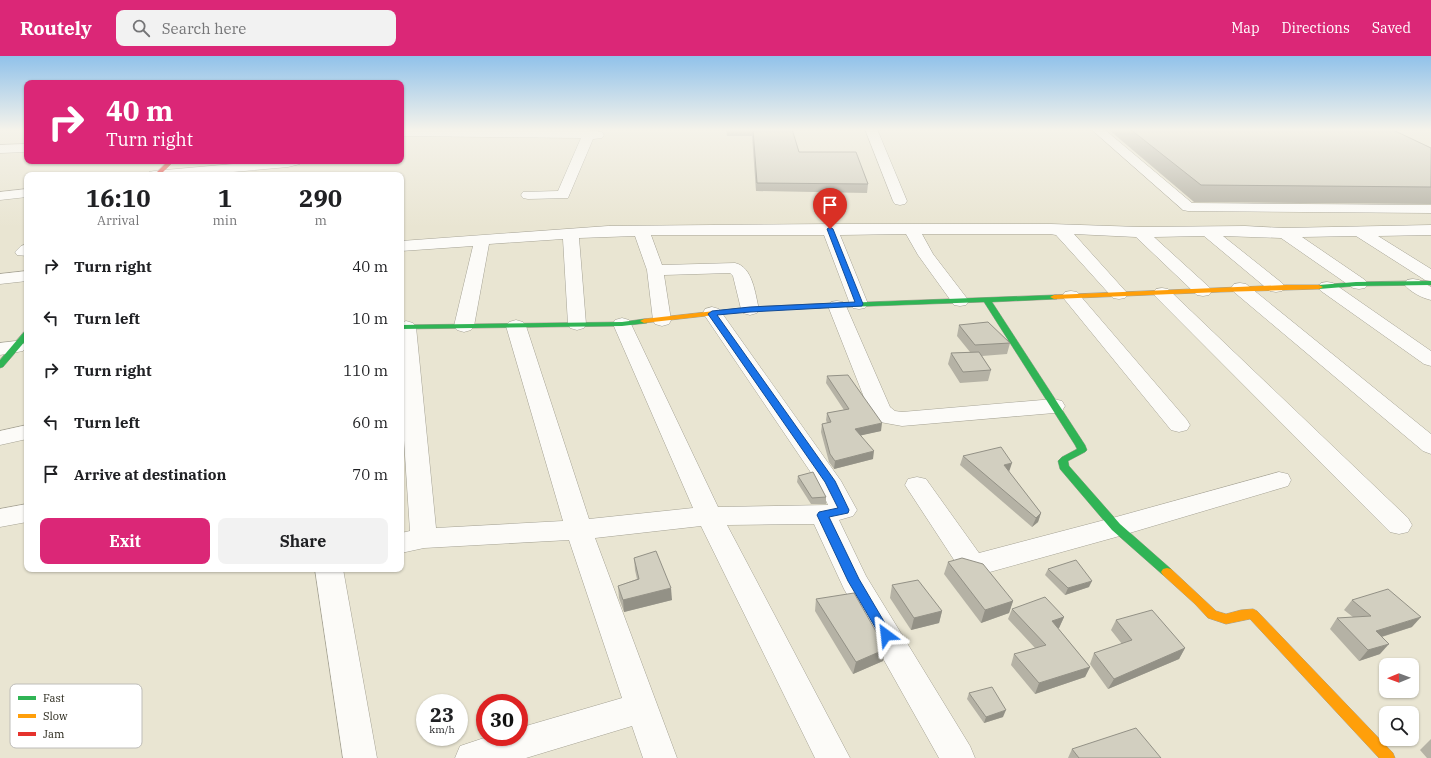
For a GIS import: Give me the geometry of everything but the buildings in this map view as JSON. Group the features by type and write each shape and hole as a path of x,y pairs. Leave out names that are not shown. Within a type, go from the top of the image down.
{"street":[{"path":"528,195 563,196 580,162"},
{"path":"884,162 900,201"},
{"path":"1135,162 1188,207 1431,209"},
{"path":"156,172 167,164"},
{"path":"168,172 275,164"},
{"path":"0,196 24,193"},
{"path":"830,229 859,304"},
{"path":"911,229 926,255 960,301"},
{"path":"1051,229 1062,232 1066,235 1119,294"},
{"path":"404,246 460,241 482,241 571,233 640,230 1051,229 1140,232 1207,231 1285,233 1430,230"},
{"path":"640,230 654,270 662,320"},
{"path":"1207,231 1276,288"},
{"path":"1358,231 1431,276"},
{"path":"1140,232 1204,291"},
{"path":"571,233 577,324"},
{"path":"1285,233 1359,284"},
{"path":"464,326 482,241"},
{"path":"654,270 735,268 741,275 750,309"},
{"path":"0,279 24,276"},
{"path":"712,314 830,481 844,510 823,515 709,516 579,530 413,540 404,327 622,324 750,309 1162,293 1240,288 1327,287 1359,284 1431,283"},
{"path":"1414,284 1431,295"},
{"path":"1327,287 1431,360"},
{"path":"1240,288 1431,446"},
{"path":"1162,293 1399,525"},
{"path":"1071,296 1179,425"},
{"path":"987,300 1080,445 1082,450 1078,454 1065,458 1062,461 1064,467 1116,527 1199,601 1212,615 1226,620 1241,615 1253,614 1378,756"},
{"path":"837,306 880,410 888,417 902,419 1054,406"},
{"path":"622,324 709,516 833,758"},
{"path":"516,326 579,530 660,758"},
{"path":"0,365 14,343"},
{"path":"0,438 24,433"},
{"path":"917,485 970,562 979,564 1116,527 1279,480"},
{"path":"0,518 24,514"},
{"path":"823,515 854,581 958,758"},
{"path":"328,572 360,758"},
{"path":"472,758 641,708"}],"traffic: fast":[{"path":"1319,287 1356,284 1431,283"},
{"path":"818,306 1054,297"},
{"path":"987,300 1080,445 1082,450 1065,459 1063,461 1064,467 1116,527 1167,572"},
{"path":"404,327 622,324 644,321"},
{"path":"0,365 24,337"}],"traffic: slow":[{"path":"1054,297 1319,287"},
{"path":"644,321 750,309 818,306"},
{"path":"1167,572 1212,615 1226,619 1241,615 1253,614 1388,758"}],"traffic: jam":[{"path":"160,172 168,164"}],"route":[{"path":"830,229 859,304 750,309 712,314 830,481 844,510 823,515 854,581 886,635"}]}
